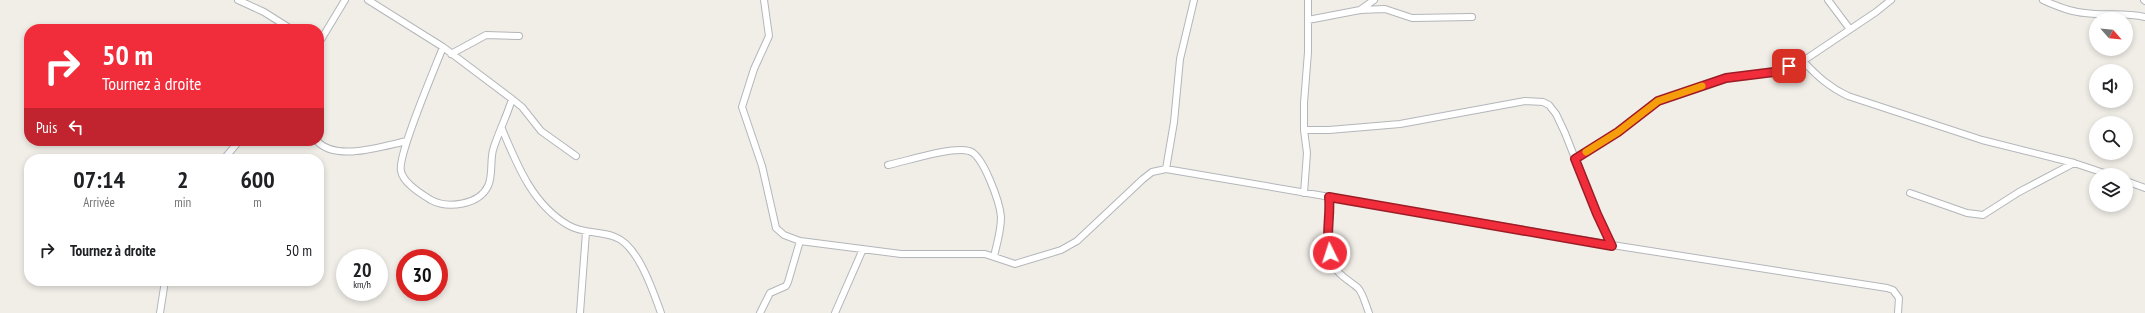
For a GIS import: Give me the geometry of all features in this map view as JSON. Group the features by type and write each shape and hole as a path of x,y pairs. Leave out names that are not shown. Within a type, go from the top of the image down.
{"street":[{"path":"238,0 269,14 284,24"},
{"path":"324,35 345,0"},
{"path":"368,0 443,48 512,99 522,107 541,131 576,156"},
{"path":"764,0 769,36 754,69 742,107 762,166 776,228 784,236 800,241 902,254 985,254 1015,264 1061,250 1091,228 1152,172 1166,169 1612,246 1887,288 1893,290 1899,298 1898,313"},
{"path":"1166,169 1174,122 1180,59 1194,0"},
{"path":"1304,193 1307,153 1304,130 1308,0"},
{"path":"1360,10 1374,0"},
{"path":"1828,0 1849,28"},
{"path":"1575,159 1618,132 1658,101 1726,78 1774,72 1803,60 1849,28 1876,12 1891,0"},
{"path":"2043,0 2058,7 2084,13 2131,14 2145,17"},
{"path":"1308,20 1360,10 1385,9 1412,18 1472,17"},
{"path":"451,54 486,36 519,36"},
{"path":"443,48 407,141 401,163 400,172 407,182 432,200 442,204 469,202 475,199 489,185 492,152 502,129 512,99"},
{"path":"1803,60 1820,80 1833,89 1848,96 1982,140 2089,168"},
{"path":"1304,130 1330,130 1400,124 1525,101 1543,102 1549,105 1556,114 1597,214 1612,246"},
{"path":"502,129 534,195 552,213 569,226 586,232 615,236 625,242 634,251 661,313"},
{"path":"324,146 344,152 407,141"},
{"path":"228,154 235,146"},
{"path":"888,165 959,149 975,153 982,161 1000,209 1000,229 994,256"},
{"path":"1910,193 1967,213 1983,215 2019,192 2074,163"},
{"path":"2133,184 2145,188"},
{"path":"1329,197 1331,214 1328,244 1333,263 1346,281 1358,289 1370,313"},
{"path":"580,313 586,232"},
{"path":"760,313 770,293 786,286 800,241"},
{"path":"834,313 863,249"},
{"path":"160,313 164,286"}],"slow traffic":[{"path":"1586,152 1618,132 1658,101 1702,86"}],"route":[{"path":"1330,253 1328,244 1331,214 1329,197 1612,246 1597,214 1575,159 1618,132 1658,101 1726,78 1774,72 1789,66"}]}
